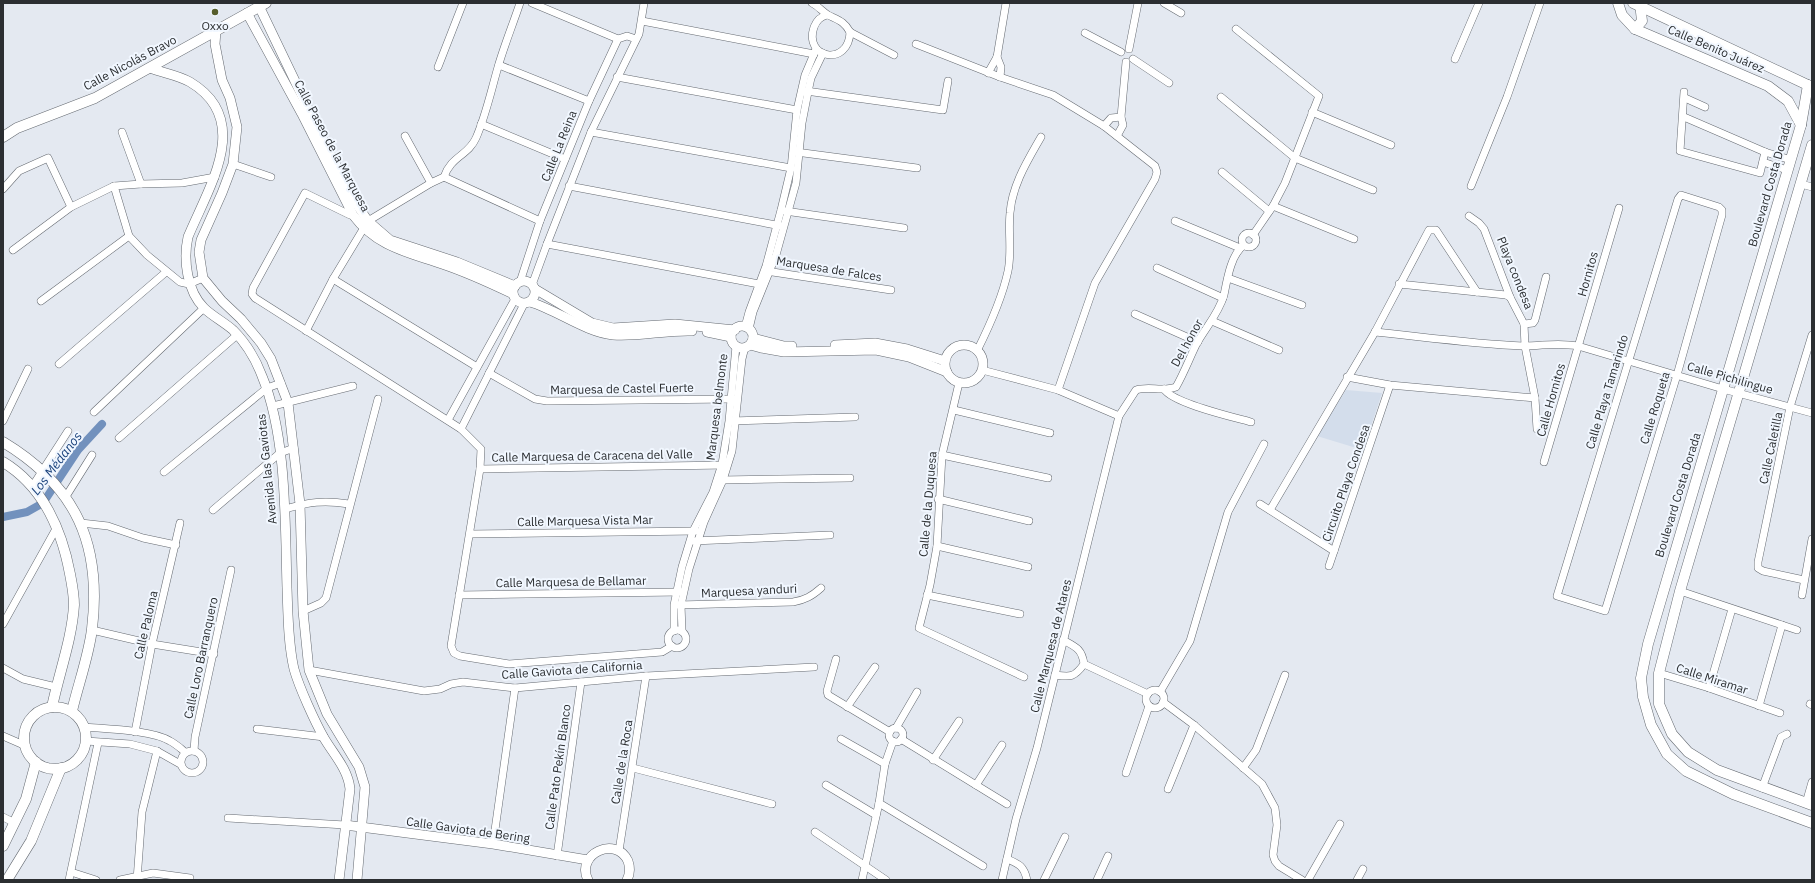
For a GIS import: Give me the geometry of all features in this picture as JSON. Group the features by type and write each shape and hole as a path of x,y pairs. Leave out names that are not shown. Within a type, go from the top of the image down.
{"main road":[{"name":"Calle Benito Juárez","path":"1618,3 1622,16 1635,28 1768,86 1788,101 1801,125"},
{"name":"Calle Benito Juárez","path":"1638,4 1810,86"},
{"path":"1635,28 1642,21 1638,4"},
{"name":"Calle Nicolás Bravo","path":"3,137 17,128 95,98 262,5"},
{"name":"Boulevard Costa Dorada","path":"1810,86 1788,170 1648,644 1641,678 1642,697 1651,725 1667,754 1686,771 1733,794 1812,823"},
{"path":"1809,804 1762,788 1717,770 1688,752 1672,734 1659,704 1658,673 1680,591 1812,146"},
{"path":"1788,170 1788,186 1785,202 1794,206"},
{"path":"3,442 22,453 46,474 64,495 81,523 91,554 94,590 92,630 72,712"},
{"path":"3,462 34,489 55,523 66,552 74,603 72,623 52,707"},
{"path":"52,707 63,708 72,712 77,716 84,727 86,741 83,751 78,759 70,765 61,768 44,766 36,762 30,755 26,746 24,735 30,720 42,710 52,707"},
{"path":"3,846 16,823 26,799 36,762"},
{"path":"7,880 32,841 61,768"}],"street":[{"path":"438,67 464,3"},
{"path":"444,178 452,161 470,148 476,138 485,117 499,66 520,3"},
{"path":"532,3 618,39 627,36 636,39"},
{"name":"Calle La Reina","path":"534,287 547,244 591,132 636,39 642,21 644,3"},
{"path":"812,3 827,15 839,20 847,26 850,32 894,55"},
{"path":"988,73 997,57 1006,3"},
{"path":"1138,3 1129,50 1132,52 1133,58 1170,83"},
{"path":"1164,3 1181,13"},
{"path":"1455,59 1479,3"},
{"path":"1471,186 1507,97 1540,3"},
{"name":"Calle Paseo de la Marquesa","path":"262,5 305,112 353,215 390,240 457,262 516,290"},
{"name":"Calle Paseo de la Marquesa","path":"247,14 305,112"},
{"path":"827,15 822,16 816,21 813,30 812,41 815,51 805,75 802,123 791,168 784,211 785,227 767,271 747,328 733,333 675,331 613,334 590,328 544,306 527,303 516,290 524,281 592,323 613,328 675,324 733,333 746,344 784,352 876,350 909,357 947,372"},
{"path":"642,21 815,51 830,55 842,52 847,46 850,32"},
{"path":"1175,221 1242,246 1252,246 1256,238 1253,235 1271,209 1296,158 1319,96 1236,29"},
{"path":"216,31 215,44 222,80 230,98 237,127 233,164 222,193 200,240 199,252 203,278 261,343 271,359 288,403 300,504 303,611 306,653 309,668 327,714 360,767 365,787 357,880"},
{"path":"1085,33 1121,52 1129,50"},
{"name":"Calle La Reina","path":"448,420 477,368 516,290 540,221 565,159 589,101 618,39"},
{"path":"916,44 988,73 1053,95 1104,126 1155,166 1157,172 1155,179 1095,283 1058,390"},
{"path":"1121,52 1122,60 1126,62"},
{"path":"747,328 759,284 767,271 777,225 796,183 797,110 823,53"},
{"path":"997,57 1001,68 1000,77"},
{"path":"1126,62 1131,61 1133,58"},
{"path":"1118,136 1123,125 1121,117 1126,62"},
{"path":"499,66 589,101"},
{"name":"Avenida las Gaviotas","path":"150,68 190,82 205,94 221,116 224,139 221,157 215,177 188,237 186,247 189,284 206,310 235,333 250,353 267,388 273,406 280,453 285,509 289,627 294,669 311,711 349,780 350,788 345,825"},
{"path":"617,77 797,110"},
{"path":"805,91 943,110 948,81"},
{"path":"1705,107 1684,95 1684,117 1680,151 1760,173 1765,152"},
{"path":"1221,97 1296,158 1373,190"},
{"path":"1312,112 1392,146"},
{"path":"1104,126 1111,118 1121,117"},
{"path":"1684,117 1765,152 1788,170"},
{"path":"481,124 565,159"},
{"name":"Calle Paseo de la Marquesa","path":"313,129 366,225"},
{"path":"122,132 141,184"},
{"path":"591,132 791,168"},
{"path":"405,136 432,183"},
{"path":"977,351 995,314 1008,270 1010,212 1014,194 1021,174 1041,137"},
{"path":"796,152 917,168"},
{"path":"3,189 19,171 48,158 71,207"},
{"path":"1763,162 1788,170"},
{"path":"233,164 271,177"},
{"path":"1222,172 1271,209 1354,239"},
{"path":"13,250 71,207 114,186 182,183 215,177"},
{"path":"306,331 333,279 366,225 432,183 444,178 540,221"},
{"path":"1801,184 1812,187"},
{"path":"114,186 129,236 147,255 180,282 189,284 203,278"},
{"path":"569,186 785,227"},
{"path":"353,215 350,215 304,193 252,288 252,294 255,298 306,331 448,420 461,429 481,449 480,469 459,595"},
{"name":"Calle Playa Tamarindo","path":"1605,611 1557,596 1678,199 1681,196 1685,196 1719,207 1722,210"},
{"name":"Hornitos","path":"1578,346 1619,208"},
{"name":"Calle Roqueta","path":"1605,611 1677,375 1722,210"},
{"path":"784,211 904,228"},
{"name":"Playa condesa","path":"1469,216 1479,223 1490,241 1510,297 1524,324 1525,346"},
{"path":"1270,510 1347,377 1375,332 1399,284 1429,230 1432,228 1436,230 1477,292"},
{"path":"41,301 129,236"},
{"path":"547,244 759,284"},
{"name":"Del honor","path":"1164,389 1176,387 1198,342 1212,321 1223,298 1228,278 1242,246"},
{"path":"1157,268 1223,298"},
{"name":"Marquesa de Falces","path":"767,271 891,290"},
{"path":"59,364 166,272"},
{"path":"1524,324 1533,323 1535,320 1546,277"},
{"path":"1228,278 1302,305"},
{"path":"333,279 477,368"},
{"path":"1399,284 1506,295 1510,297"},
{"path":"461,429 527,303 535,294 534,287"},
{"path":"94,412 206,310"},
{"path":"1135,314 1198,342"},
{"path":"1212,321 1279,350"},
{"path":"746,344 753,334 747,328"},
{"name":"Calle Pichilingue","path":"1375,332 1453,341 1525,346 1561,343 1578,346 1628,359 1724,389 1740,392 1812,413"},
{"path":"119,438 235,333"},
{"name":"Calle Caletilla","path":"1804,580 1763,571 1758,568 1790,407 1812,335"},
{"path":"746,344 784,346 875,343 907,349 945,361"},
{"name":"Marquesa belmonte","path":"732,421 730,398 746,344"},
{"name":"Marquesa belmonte","path":"678,631 677,605 680,592 682,567 713,492 720,480 725,464 732,421 738,399 742,359 746,344"},
{"path":"959,346 968,346 977,351 981,356 982,370 979,376 973,381 967,383 960,383 950,377 947,372 945,361 950,351 959,346"},
{"path":"1525,346 1535,398 1537,429"},
{"name":"Calle Hornitos","path":"1544,462 1578,346"},
{"path":"3,421 28,369"},
{"path":"982,370 1058,390 1119,416 1136,390 1143,388 1164,389 1167,394 1180,401 1251,422"},
{"name":"Marquesa de Castel Fuerte","path":"490,373 535,399 547,401 738,399"},
{"path":"1347,377 1390,385 1535,398"},
{"path":"164,472 267,388 281,383"},
{"name":"Calle de la Duquesa","path":"960,383 942,455 938,499 937,546 928,595 919,628 1024,677"},
{"name":"Circuito Playa Condesa","path":"1260,504 1334,551 1390,385"},
{"path":"273,406 353,386"},
{"path":"303,611 321,603 326,598 349,504 378,399"},
{"path":"954,410 1050,433"},
{"name":"Calle Marquesa de Atares","path":"1002,880 1006,859 1055,675 1119,416"},
{"path":"732,421 855,417"},
{"path":"34,489 46,474 68,431"},
{"path":"1160,692 1190,641 1228,512 1264,444"},
{"path":"213,510 280,453 294,448"},
{"path":"64,495 92,455"},
{"path":"942,455 1048,478"},
{"name":"Calle Marquesa de Caracena del Valle","path":"480,469 725,464"},
{"path":"720,480 850,478"},
{"path":"938,499 1029,521"},
{"path":"285,509 300,504 329,501 349,504"},
{"path":"3,624 55,523"},
{"path":"81,523 108,526 143,538 176,545"},
{"name":"Calle Paloma","path":"135,732 152,644 180,523"},
{"name":"Calle Marquesa Vista Mar","path":"470,534 697,531"},
{"path":"693,541 830,535"},
{"path":"1802,595 1812,540"},
{"path":"937,546 1028,567"},
{"path":"1329,566 1334,551"},
{"name":"Calle Loro Barranquero","path":"194,751 195,737 231,570"},
{"name":"Marquesa yanduri","path":"677,605 793,602 805,600 813,596 821,588"},
{"path":"1680,591 1797,630"},
{"name":"Calle Marquesa de Bellamar","path":"459,595 680,592"},
{"name":"Calle Gaviota de California","path":"459,595 452,646 454,653 460,656 509,664 662,652 672,646"},
{"path":"928,595 1020,614"},
{"path":"1709,688 1732,609"},
{"path":"1759,706 1782,625"},
{"path":"92,630 152,644 214,654"},
{"path":"678,631 685,635 685,643 680,647 672,646 668,641 668,637 678,631"},
{"path":"1055,675 1070,677 1078,672 1084,664 1083,655 1076,648 1063,640"},
{"path":"836,659 827,693 847,708 893,730 902,732 901,739"},
{"path":"1084,664 1148,694"},
{"name":"Calle Gaviota de California","path":"309,668 424,691 440,689 451,684 463,682 515,688 646,676 814,667"},
{"path":"847,708 875,667"},
{"path":"3,668 23,678 56,688"},
{"name":"Calle Miramar","path":"1658,673 1709,688 1780,713"},
{"path":"1243,768 1256,750 1284,675"},
{"name":"Calle de la Roca","path":"619,851 646,676"},
{"name":"Calle Pato Pekín Blanco","path":"557,856 581,682"},
{"path":"493,844 515,688"},
{"path":"1126,773 1149,706 1146,700 1148,694 1153,690 1160,692 1164,698 1160,706 1154,708 1149,706"},
{"path":"862,880 879,803 885,764 893,741 890,738 893,730 917,692"},
{"path":"1163,702 1194,725 1262,784 1275,808 1277,825 1273,856 1275,861 1279,866 1302,880"},
{"path":"933,760 959,721"},
{"path":"1168,789 1194,725"},
{"path":"84,727 135,732 166,739 185,752 194,751 201,756 203,760 201,768 194,773 189,773 185,771 180,764 157,751 130,744 86,741"},
{"path":"257,730 324,737"},
{"path":"1762,788 1781,737 1787,734"},
{"path":"3,736 26,746"},
{"path":"841,739 885,764"},
{"path":"901,739 1007,804"},
{"path":"893,741 899,741 901,739"},
{"path":"69,880 98,743"},
{"path":"976,785 1002,745"},
{"path":"137,878 142,812 157,751"},
{"path":"180,764 180,760 185,752"},
{"path":"632,768 772,804"},
{"path":"1809,804 1812,782"},
{"path":"826,785 876,815"},
{"path":"879,803 982,866"},
{"path":"3,817 16,823"},
{"path":"228,818 345,825 339,880"},
{"path":"1308,880 1340,824"},
{"name":"Calle Gaviota de Bering","path":"345,825 493,844 557,856 588,860"},
{"path":"815,832 886,880"},
{"path":"1044,880 1065,837"},
{"path":"588,880 585,871 588,860 598,850 605,848 619,851 625,856 630,870 627,880"},
{"path":"1097,880 1108,856"},
{"path":"1006,859 1017,863 1025,870 1027,880"},
{"path":"1357,880 1363,869"},
{"path":"71,872 96,880"},
{"path":"120,880 137,878 153,872 190,879"}],"shaded area":[{"path":"1346,390 1382,393 1363,450 1317,436"}],"waterway":[{"name":"Los Médanos","path":"3,517 27,512 43,503 78,450 102,424"}],"place":[{"name":"Oxxo","path":"215,12"}]}
